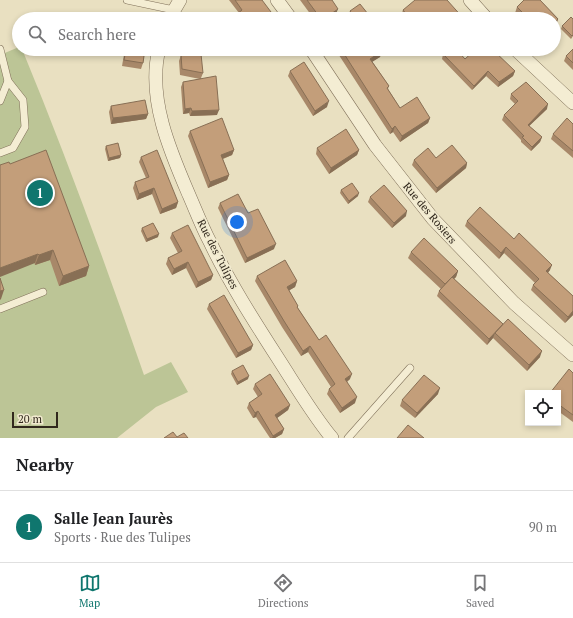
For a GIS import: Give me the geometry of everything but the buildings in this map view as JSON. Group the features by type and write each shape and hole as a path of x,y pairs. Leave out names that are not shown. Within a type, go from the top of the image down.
{"street":[{"path":"278,0 286,12"},
{"path":"470,0 481,12"},
{"name":"Rue des Tulipes","path":"158,56 156,78 158,100 164,129 175,163 210,243 231,283 325,436"},
{"name":"Rue des Rosiers","path":"316,56 375,145 433,219 514,303 573,354"},
{"path":"523,56 573,103"}],"lane":[{"path":"127,0 174,10"},
{"path":"0,153 13,148 25,127 23,100 8,81 1,52"},
{"path":"0,101 8,81"},
{"path":"0,309 43,292"},
{"path":"348,438 410,368"}],"green space":[{"path":"12,50 12,56 25,56 70,170 144,375 171,362 188,392 156,407 117,438 0,438 0,55"}],"place":[{"name":"Salle Jean Jaurès","path":"40,193"}]}
